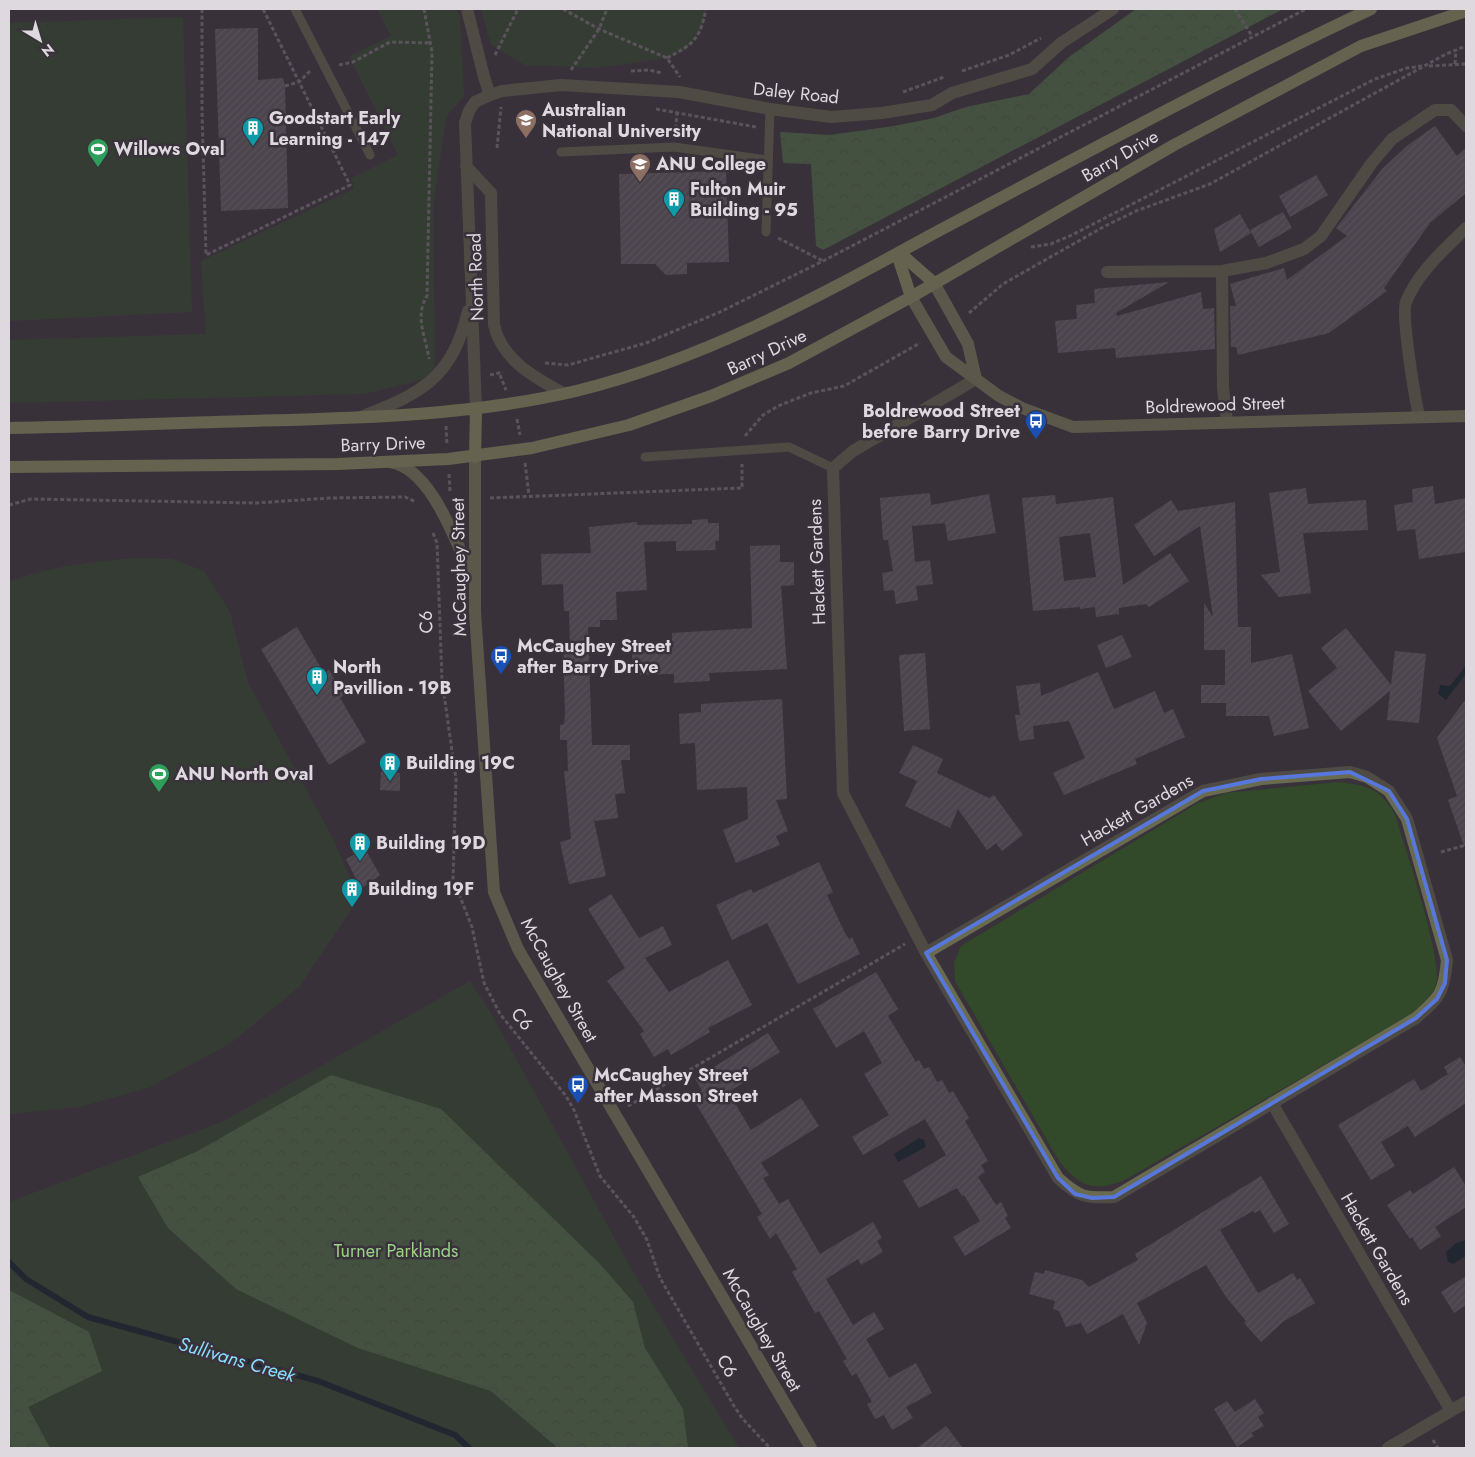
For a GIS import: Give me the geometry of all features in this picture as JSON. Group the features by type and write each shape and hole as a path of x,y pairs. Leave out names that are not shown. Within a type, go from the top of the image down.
{"main road":[{"name":"Barry Drive","path":"9,428 358,418 476,410 563,393 650,369 693,354 778,316 1274,54 1371,9"},
{"name":"Barry Drive","path":"9,468 390,462 476,457 579,438 672,411 789,363 911,297 1174,145 1361,46 1466,11"},
{"path":"899,253 934,283"},
{"path":"899,253 911,297"},
{"name":"McCaughey Street","path":"476,410 476,457"}],"street":[{"path":"467,9 484,77 496,93"},
{"name":"Daley Road","path":"465,123 469,111 475,102 496,93 561,85 679,92 770,109 831,117 882,113 932,105 952,93 1032,69 1061,43 1112,9"},
{"path":"1107,272 1222,271 1266,263 1304,249 1321,236 1371,164 1392,140 1435,110 1451,110 1466,126"},
{"name":"North Road","path":"465,123 476,410"},
{"name":"North Road","path":"466,166 491,193 494,326 496,334 504,349 522,368 563,393"},
{"path":"1419,416 1412,382 1405,303 1425,270 1466,228"},
{"path":"1222,271 1223,388 1227,422"},
{"path":"833,468 853,451 976,379 968,344 934,283"},
{"name":"North Road","path":"358,418 406,399 433,380 458,342 471,297"},
{"name":"Boldrewood Street","path":"911,297 946,357 976,379 1022,408 1073,427 1466,416"},
{"name":"McCaughey Street","path":"476,457 474,582 494,892 518,949 810,1448"},
{"path":"390,462 406,468 427,487 474,582"},
{"name":"Hackett Gardens","path":"833,468 843,793 926,953 1058,1178 1075,1194 1092,1198 1114,1197 1416,1018 1437,999 1445,983 1447,960 1407,819 1389,791 1367,777 1350,772 1261,779 1203,791 926,953"},
{"name":"Hackett Gardens","path":"1272,1103 1451,1411"},
{"path":"1388,1448 1466,1402"}],"lane":[{"path":"296,9 370,155"},
{"path":"766,232 770,109"},
{"path":"561,152 674,147 767,160"},
{"path":"645,457 789,447 833,468"}],"path":[{"path":"202,9 202,111 206,255 350,186 263,9"},
{"path":"424,9 431,43 427,296 421,307 420,320 426,338 430,368"},
{"path":"490,52 492,61 518,9"},
{"path":"563,9 599,29 667,58 680,77"},
{"path":"576,74 568,74 599,29 607,9"},
{"path":"667,58 685,49 701,32 706,9"},
{"path":"1235,9 1252,36"},
{"path":"537,363 568,365 646,343 720,312 823,262 1306,9"},
{"path":"954,74 1009,55 1044,36"},
{"path":"353,62 390,42 431,43"},
{"path":"978,305 1002,284 1105,226 1136,211 1210,184 1466,46"},
{"path":"1455,64 1456,50"},
{"path":"1025,248 1051,244 1072,235 1375,79 1406,68 1466,64"},
{"path":"285,86 298,82 309,70"},
{"path":"630,71 649,70 664,74"},
{"path":"672,75 689,79"},
{"path":"898,93 945,77"},
{"path":"496,93 498,148"},
{"path":"677,112 769,130"},
{"path":"766,232 823,262"},
{"path":"743,443 752,426 763,415 778,406 811,393 844,386 922,342"},
{"path":"497,497 742,488 741,459"},
{"path":"9,505 31,498 256,503 330,498 405,497 417,503 423,509"},
{"name":"C6","path":"436,543 442,680 456,779 452,879 472,927 484,982 500,1014 566,1096 574,1110 600,1176 634,1218 647,1240 660,1278 734,1406 742,1418 770,1448"},
{"path":"1441,852 1466,845"},
{"path":"625,1108 908,942"},
{"path":"1432,1438 1438,1448"}],"highlighted area":[{"path":"1350,772 1389,791 1407,819 1447,960 1445,983 1437,999 1416,1018 1114,1197 1092,1198 1075,1194 1058,1178 926,953 1203,791 1261,779"}],"green space":[{"path":"377,9 456,9 460,17 464,96 446,117 433,206 435,371 421,380 364,394 9,403 9,340 206,334 201,261 354,189 352,178 398,155 349,56 391,36"},
{"path":"481,9 706,9 701,32 685,49 667,58 598,68 525,65 491,45"},
{"path":"1136,9 1283,9 823,250 816,246 811,164 783,163 780,132 830,135 894,126 934,118 966,107 1029,94 1069,57"},
{"name":"Willows Oval","path":"183,17 192,312 9,321 9,23"},
{"name":"ANU North Oval","path":"138,558 172,559 204,571 230,612 248,683 332,837 359,898 299,987 231,1043 148,1088 80,1107 9,1114 9,582 25,576 72,565"},
{"path":"1338,782 1372,789 1383,798 1395,814 1422,901 1434,951 1437,971 1436,984 1432,992 1412,1014 1123,1181 1103,1186 1094,1186 1080,1181 1059,1161 955,981 954,963 961,946 1198,803 1226,793"},
{"name":"Turner Parklands","path":"470,981 492,1015 632,1270 739,1448 9,1448 9,1202 224,1121"},
{"path":"331,1075 441,1109 600,1264 633,1302 645,1348 683,1409 688,1448 558,1448 491,1391 358,1348 236,1289 168,1228 138,1177 198,1151"},
{"path":"9,1290 89,1332 102,1371 28,1407 50,1448 16,1448 9,1445"}],"water":[{"path":"1466,665 1466,674 1446,700 1438,694 1440,685 1450,686"},
{"path":"919,1138 924,1140 926,1147 898,1162 894,1154"},
{"path":"1466,1240 1466,1256 1453,1264 1448,1262 1446,1252 1456,1243"}],"building":[{"name":"Goodstart Early Learning - 147","path":"258,28 258,80 283,78 285,86 288,208 221,211 215,29"},
{"path":"1435,126 1457,156 1466,148 1466,193 1430,223 1384,288 1387,291 1329,333 1238,355 1236,347 1231,347 1230,306 1236,306 1230,284 1284,268 1287,280 1347,236 1336,228 1383,168 1408,145"},
{"name":"Fulton Muir Building - 95","path":"726,171 729,262 687,263 687,274 666,275 655,264 621,264 619,174"},
{"path":"1316,175 1328,195 1290,217 1279,196"},
{"path":"1283,212 1292,228 1259,247 1250,230"},
{"path":"1240,214 1251,233 1220,252 1214,229"},
{"path":"1169,282 1116,313 1117,316 1201,292 1203,309 1214,308 1215,349 1116,358 1115,348 1058,353 1055,321 1077,319 1076,305 1095,303 1094,289"},
{"path":"1433,486 1435,504 1466,498 1466,552 1419,559 1415,529 1397,531 1394,505 1413,502 1412,489"},
{"path":"1306,488 1308,504 1366,500 1368,530 1303,533 1311,593 1279,597 1261,575 1280,572 1269,493"},
{"path":"930,493 931,505 989,494 996,533 948,541 945,523 912,526 915,562 930,560 933,584 916,586 918,600 896,604 894,590 884,591 882,573 893,571 888,540 883,540 880,498"},
{"path":"1055,495 1056,504 1113,497 1123,585 1170,553 1189,581 1149,607 1146,604 1119,608 1119,614 1096,617 1095,607 1033,611 1022,498","holes":["1090,533 1096,577 1064,581 1059,537"]},
{"path":"1171,500 1178,511 1235,502 1238,627 1251,627 1251,663 1292,654 1309,728 1274,736 1269,716 1226,716 1226,703 1201,703 1201,685 1225,685 1225,650 1204,650 1204,603 1213,617 1200,526 1154,556 1134,525"},
{"path":"708,519 708,523 719,523 719,541 715,541 716,550 676,551 676,541 644,542 647,590 616,592 617,620 600,620 600,627 588,627 592,745 630,745 630,760 621,760 625,793 615,794 618,818 594,821 606,876 569,884 560,842 571,839 564,771 568,771 567,740 560,740 560,725 564,724 565,714 563,646 570,646 569,611 564,611 563,584 542,585 541,554 591,553 589,527 637,522 637,525 692,524 692,520"},
{"path":"780,545 780,562 794,562 794,585 781,586 787,669 709,673 710,681 674,683 674,674 633,675 632,649 672,646 672,633 752,628 750,546"},
{"name":"North Pavillion - 19B","path":"297,627 324,673 329,670 344,695 340,698 366,742 329,765 261,649"},
{"path":"1346,628 1391,685 1395,651 1426,654 1419,723 1387,720 1390,691 1341,731 1308,691 1337,668 1321,648"},
{"path":"1122,635 1132,657 1106,668 1097,645"},
{"path":"925,653 930,729 904,731 899,655"},
{"path":"1098,672 1114,709 1155,691 1164,713 1173,709 1185,737 1135,759 1137,764 1064,795 1053,773 1085,758 1069,721 1033,726 1034,739 1019,741 1015,715 1020,715 1016,686 1040,683 1041,696"},
{"path":"782,699 787,799 776,800 788,831 776,836 780,845 736,863 723,830 748,819 747,787 697,790 695,743 680,744 679,714 701,712 701,704"},
{"path":"1466,699 1466,845 1464,846 1448,800 1457,796 1437,738"},
{"path":"913,745 943,759 937,773 989,798 994,795 1023,835 1002,851 996,843 987,850 958,809 950,828 905,806 917,781 899,773"},
{"name":"Building 19C","path":"381,772 400,773 400,791 380,790"},
{"path":"365,849 380,875 361,889 346,859"},
{"path":"819,862 833,892 827,895 845,933 849,939 852,937 860,954 798,984 767,923 732,940 716,905 751,889 753,893"},
{"path":"611,894 639,938 663,926 672,945 645,958 669,992 728,960 752,1005 708,1028 710,1032 671,1055 668,1049 654,1057 640,1034 644,1031 607,981 625,968 588,909"},
{"path":"876,972 898,1009 888,1016 916,1062 919,1060 924,1069 929,1067 937,1082 942,1080 949,1093 953,1091 969,1118 965,1121 988,1161 981,1165 985,1172 978,1177 996,1205 1001,1202 1008,1216 1005,1218 1011,1228 965,1256 953,1237 980,1221 964,1195 962,1196 957,1188 919,1208 903,1181 946,1155 925,1119 863,1155 852,1137 889,1115 864,1074 882,1063 864,1031 836,1048 813,1009"},
{"path":"768,1033 780,1052 741,1076 745,1082 728,1092 751,1130 801,1098 819,1126 761,1163 769,1175 763,1178 779,1204 788,1199 820,1254 873,1222 882,1238 877,1241 883,1252 861,1265 858,1259 826,1279 853,1325 874,1312 884,1329 866,1339 889,1378 916,1363 932,1393 906,1407 913,1418 892,1430 884,1415 875,1419 867,1404 872,1402 856,1373 852,1376 843,1361 847,1359 819,1311 815,1313 792,1272 797,1269 776,1233 770,1239 757,1217 762,1214 692,1097 702,1090 695,1079"},
{"path":"1460,1057 1466,1066 1466,1103 1415,1137 1408,1126 1381,1142 1395,1166 1371,1180 1338,1125 1414,1079 1421,1091 1448,1074 1444,1067"},
{"path":"1454,1167 1466,1186 1466,1207 1435,1227 1441,1236 1420,1250 1412,1237 1410,1239 1387,1205 1410,1190 1413,1194"},
{"path":"1261,1176 1289,1224 1274,1233 1260,1210 1255,1213 1253,1211 1220,1230 1258,1293 1293,1273 1297,1280 1300,1278 1315,1303 1284,1321 1261,1342 1244,1323 1246,1321 1226,1297 1206,1265 1137,1303 1147,1323 1139,1345 1123,1314 1087,1334 1081,1323 1066,1327 1059,1311 1053,1309 1055,1301 1029,1294 1035,1272 1044,1274 1045,1270 1082,1280 1089,1287 1138,1260 1135,1254"},
{"path":"1466,1276 1466,1305 1454,1313 1441,1292"},
{"path":"1255,1399 1264,1413 1258,1417 1264,1426 1251,1433 1254,1436 1237,1447 1214,1409 1227,1401 1235,1412"},
{"path":"946,1426 963,1448 917,1448"}],"waterway":[{"name":"Sullivans Creek","path":"9,1262 26,1279 88,1317 318,1381 455,1435 469,1448"}],"place":[{"name":"Australian National University","path":"526,139"},
{"name":"Goodstart Early Learning - 147","path":"253,147"},
{"name":"Willows Oval","path":"98,168"},
{"name":"ANU College","path":"640,183"},
{"name":"Fulton Muir Building - 95","path":"674,218"},
{"name":"Boldrewood Street before Barry Drive","path":"1036,440"},
{"name":"McCaughey Street after Barry Drive","path":"501,675"},
{"name":"North Pavillion - 19B","path":"317,696"},
{"name":"Building 19C","path":"390,782"},
{"name":"ANU North Oval","path":"159,793"},
{"name":"Building 19D","path":"360,862"},
{"name":"Building 19F","path":"352,908"},
{"name":"McCaughey Street after Masson Street","path":"578,1104"}]}
